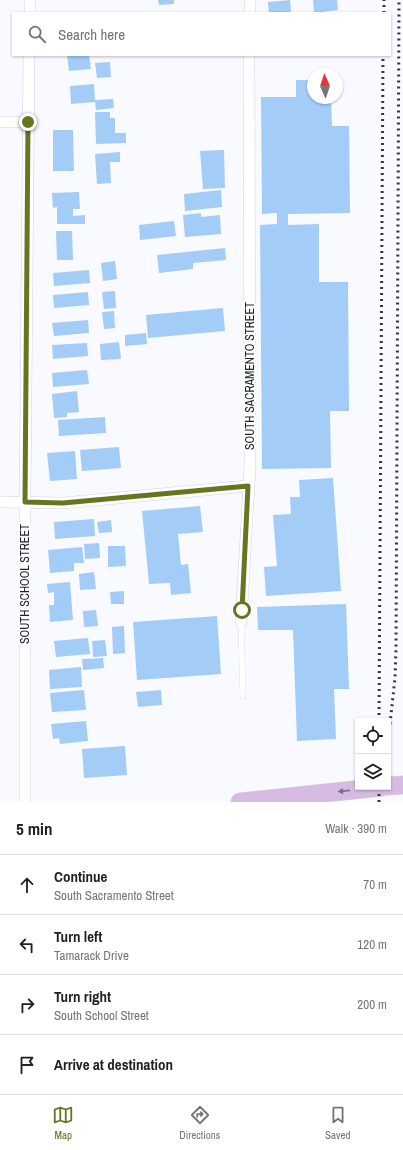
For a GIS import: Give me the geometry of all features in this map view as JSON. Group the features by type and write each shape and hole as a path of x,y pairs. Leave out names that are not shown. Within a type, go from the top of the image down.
{"main road":[{"path":"391,786 403,785"},
{"path":"240,802 355,790"}],"street":[{"path":"30,0 30,12"},
{"path":"250,0 250,12"},
{"name":"SOUTH SCHOOL STREET","path":"25,802 25,502 29,56"},
{"name":"SOUTH SACRAMENTO STREET","path":"241,622 250,452 249,56"},
{"path":"0,122 28,122"},
{"path":"0,502 63,503 248,486"}],"lane":[{"name":"SOUTH SACRAMENTO STREET","path":"241,622 243,696"}],"building":[{"path":"158,0 174,0 174,4 159,5"},
{"path":"290,0 291,12 269,12 268,2"},
{"path":"313,0 337,0 338,10 314,12"},
{"path":"67,56 89,56 91,69 69,71"},
{"path":"110,62 111,77 97,78 95,63"},
{"path":"296,80 307,80 307,104 331,104 332,126 349,126 350,213 288,214 288,225 319,224 319,282 348,282 349,411 330,411 331,468 262,469 260,225 277,224 277,213 262,214 261,97 296,97"},
{"path":"94,84 95,100 113,99 114,108 96,110 95,102 71,104 70,86"},
{"path":"95,112 110,112 110,118 115,118 115,133 126,133 126,143 96,144"},
{"path":"53,130 73,130 74,171 53,171"},
{"path":"224,150 225,188 203,189 200,151"},
{"path":"120,152 120,162 110,162 111,183 97,184 95,154"},
{"path":"221,190 222,207 185,211 184,194"},
{"path":"79,192 80,209 73,209 73,216 85,215 85,224 57,224 57,207 53,208 52,193"},
{"path":"201,213 201,217 220,215 221,234 185,237 183,215"},
{"path":"174,221 176,236 140,240 139,225"},
{"path":"56,231 72,231 73,260 57,260"},
{"path":"225,248 226,260 193,263 193,269 159,273 157,255"},
{"path":"115,261 117,279 103,281 101,263"},
{"path":"89,270 90,283 54,286 53,273"},
{"path":"115,291 116,308 104,309 102,292"},
{"path":"88,292 89,305 54,308 53,295"},
{"path":"223,308 225,331 148,338 146,315"},
{"path":"114,311 115,328 104,329 102,312"},
{"path":"88,320 89,333 54,336 52,323"},
{"path":"146,333 147,344 125,346 125,335"},
{"path":"119,342 121,359 101,360 100,344"},
{"path":"87,343 88,356 53,359 52,345"},
{"path":"87,370 89,384 53,387 52,373"},
{"path":"77,391 79,412 67,413 67,417 54,418 52,394"},
{"path":"105,417 106,433 59,436 58,420"},
{"path":"119,447 121,468 82,471 80,450"},
{"path":"75,451 77,479 50,481 47,453"},
{"path":"333,478 341,591 266,596 264,567 277,566 273,515 291,514 290,497 300,497 299,480"},
{"path":"200,506 203,532 178,534 181,565 188,564 191,593 171,595 170,583 149,584 142,511"},
{"path":"94,519 95,536 55,539 54,522"},
{"path":"111,520 112,532 99,533 97,522"},
{"path":"99,543 100,558 85,559 84,544"},
{"path":"108,546 125,546 126,566 108,567"},
{"path":"82,547 84,563 74,563 74,571 50,573 48,550"},
{"path":"94,572 96,589 80,590 79,574"},
{"path":"70,582 73,620 50,622 49,605 54,605 54,592 48,593 47,584"},
{"path":"124,591 124,604 111,604 110,592"},
{"path":"346,604 349,689 334,689 336,739 297,741 293,630 258,630 257,607"},
{"path":"96,610 98,626 84,627 83,611"},
{"path":"217,616 221,674 137,680 133,622"},
{"path":"124,626 125,653 113,654 112,627"},
{"path":"88,638 90,654 56,657 54,641"},
{"path":"105,640 107,656 93,657 92,641"},
{"path":"103,658 104,668 83,670 82,659"},
{"path":"81,667 82,687 50,689 49,670"},
{"path":"84,690 86,710 52,712 50,693"},
{"path":"161,690 162,705 138,707 136,692"},
{"path":"86,721 88,741 60,744 59,738 53,739 51,724"},
{"path":"125,746 127,775 84,778 82,749"}],"railway":[{"path":"384,0 384,12"},
{"path":"391,718 395,678 396,649 399,0"},
{"path":"379,718 383,56"},
{"path":"379,790 379,802"}],"route":[{"path":"28,122 25,502 63,503 248,486 242,610"}]}
